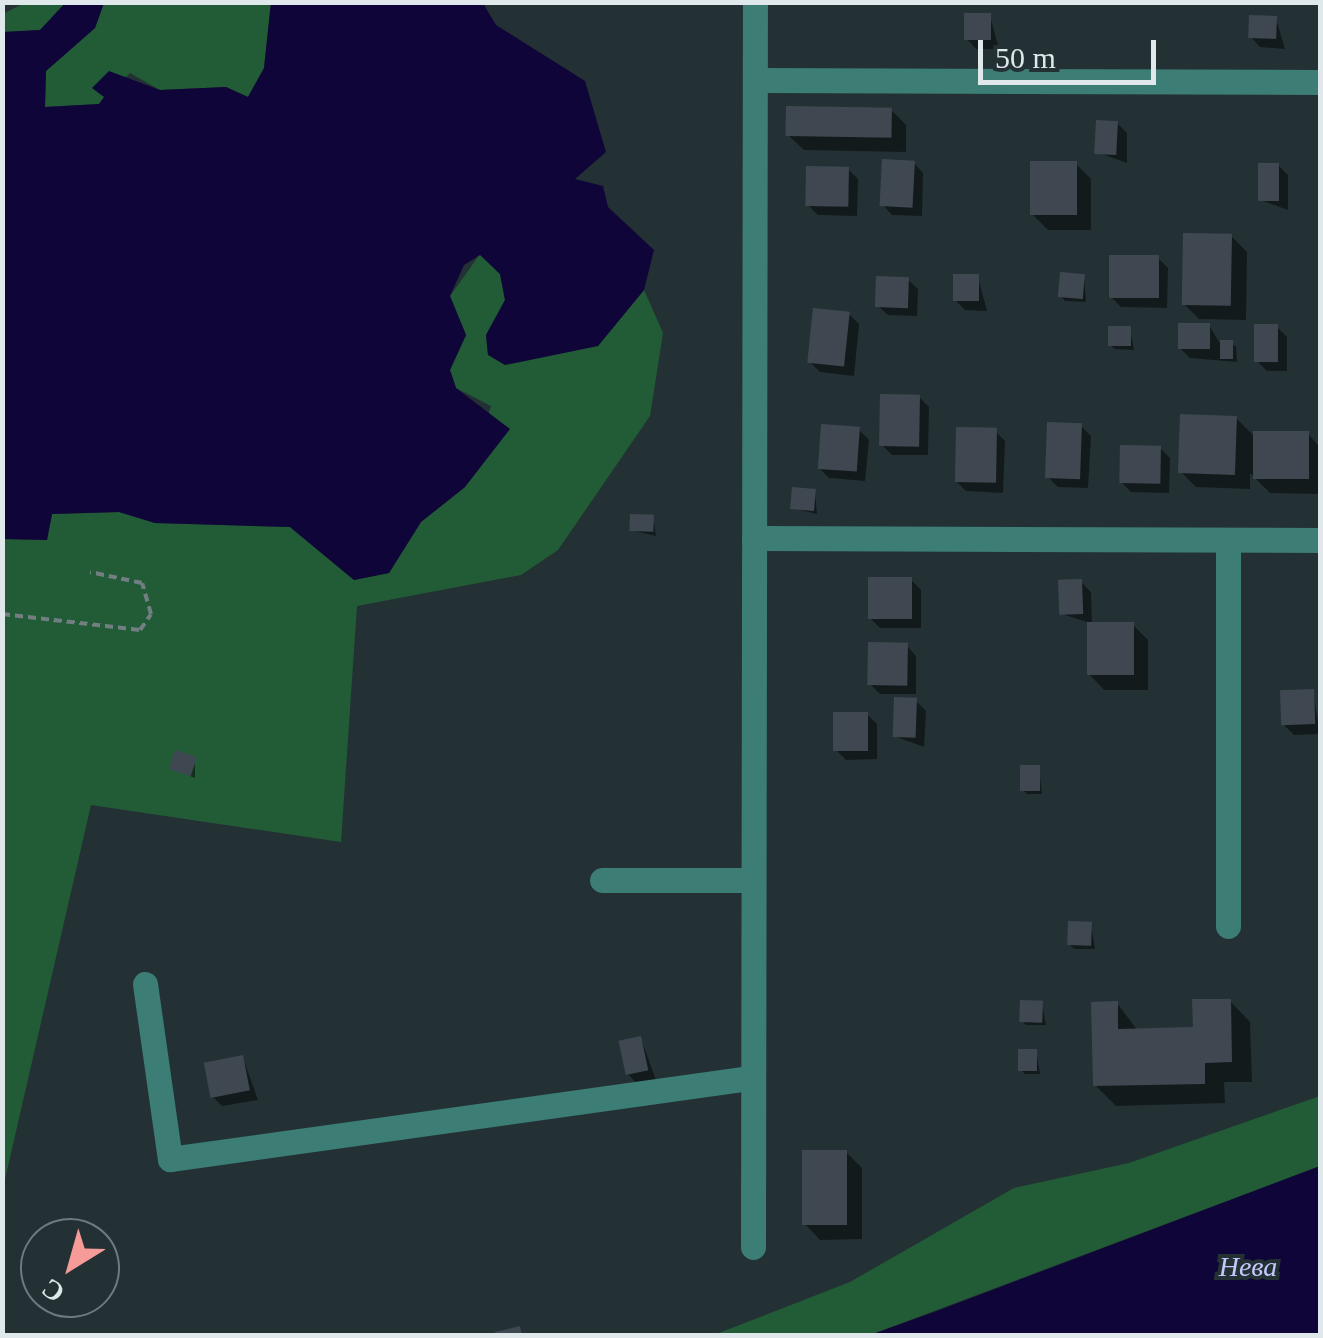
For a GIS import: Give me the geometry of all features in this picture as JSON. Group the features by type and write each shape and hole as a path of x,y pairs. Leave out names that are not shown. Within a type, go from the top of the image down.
{"lane":[{"path":"753,1247 750,1078 756,2"},
{"path":"755,80 1320,82"},
{"path":"754,538 1320,540"},
{"path":"1228,540 1228,926"},
{"path":"602,880 754,880"},
{"path":"145,984 170,1159 750,1078"}],"path":[{"path":"2,614 140,630 151,614 142,583 90,572"}],"green space":[{"path":"24,3 66,3 40,30 3,32 3,14"},
{"path":"104,3 271,3 264,68 248,97 226,87 160,90 130,73 99,104 45,107 46,71 95,28"},
{"path":"480,254 500,274 505,300 486,335 488,355 598,346 644,290 663,333 650,416 558,550 521,575 357,606 341,842 91,805 3,1188 3,539 47,540 52,514 119,512 155,523 290,527 354,580 389,573 421,522 465,487 491,406 456,388 450,370 466,335 450,296"},
{"path":"1320,1096 1320,1166 870,1335 711,1336 850,1282 1014,1188 1129,1163"}],"water":[{"path":"66,2 104,3 95,28 46,71 45,107 99,104 104,97 92,88 109,71 160,90 226,87 248,97 264,68 271,2 483,3 496,25 585,81 606,152 575,179 603,186 608,207 654,250 644,290 598,346 505,365 488,355 486,335 505,300 500,274 480,255 464,265 450,296 466,335 450,370 456,388 510,429 465,487 421,522 389,573 354,580 290,527 155,523 119,512 52,514 47,540 3,539 3,32 40,30"},
{"name":"Нева","path":"1320,1166 1320,1335 870,1335 934,1312"}],"building":[{"path":"964,13 991,13 991,40 964,40"},
{"path":"1249,15 1277,16 1276,39 1248,38"},
{"path":"786,106 892,108 891,138 785,136"},
{"path":"1096,120 1118,121 1116,155 1094,154"},
{"path":"882,159 915,161 912,208 880,206"},
{"path":"1030,161 1077,161 1077,215 1030,215"},
{"path":"1258,163 1279,163 1279,201 1258,201"},
{"path":"806,166 849,167 848,207 805,206"},
{"path":"1183,233 1232,234 1231,306 1182,305"},
{"path":"1109,255 1159,255 1159,298 1109,298"},
{"path":"1060,272 1085,274 1083,299 1058,297"},
{"path":"953,274 979,274 979,301 953,301"},
{"path":"876,276 909,277 908,308 875,307"},
{"path":"813,308 850,312 844,367 807,363"},
{"path":"1178,323 1210,323 1210,349 1178,349"},
{"path":"1254,324 1278,324 1278,362 1254,362"},
{"path":"1108,326 1131,326 1131,346 1108,346"},
{"path":"1220,340 1233,340 1233,359 1220,359"},
{"path":"880,394 920,395 919,447 879,446"},
{"path":"1180,414 1237,416 1235,475 1178,473"},
{"path":"1047,422 1082,423 1080,479 1045,478"},
{"path":"821,424 860,427 857,472 818,469"},
{"path":"956,427 997,428 996,483 955,482"},
{"path":"1253,431 1309,431 1309,479 1253,479"},
{"path":"1120,445 1161,446 1160,484 1119,483"},
{"path":"792,487 816,489 814,511 790,509"},
{"path":"630,514 654,515 653,532 629,531"},
{"path":"868,577 912,577 912,619 868,619"},
{"path":"1082,579 1083,614 1059,615 1058,580"},
{"path":"1087,622 1134,622 1134,675 1087,675"},
{"path":"868,642 908,643 907,686 867,685"},
{"path":"1314,689 1315,724 1281,725 1280,690"},
{"path":"894,697 917,698 916,738 893,737"},
{"path":"833,712 868,712 868,751 833,751"},
{"path":"175,750 197,757 191,776 169,769"},
{"path":"1020,765 1040,765 1040,791 1020,791"},
{"path":"1068,921 1092,922 1091,946 1067,945"},
{"path":"1192,999 1231,999 1232,1062 1205,1063 1205,1084 1093,1086 1091,1002 1118,1001 1118,1029 1193,1027"},
{"path":"1020,1000 1043,1001 1042,1023 1019,1022"},
{"path":"641,1036 648,1070 626,1075 619,1041"},
{"path":"1018,1049 1037,1049 1037,1071 1018,1071"},
{"path":"243,1055 250,1090 211,1098 204,1063"},
{"path":"802,1150 847,1150 847,1225 802,1225"},
{"path":"520,1326 522,1336 496,1336 495,1332"}]}
